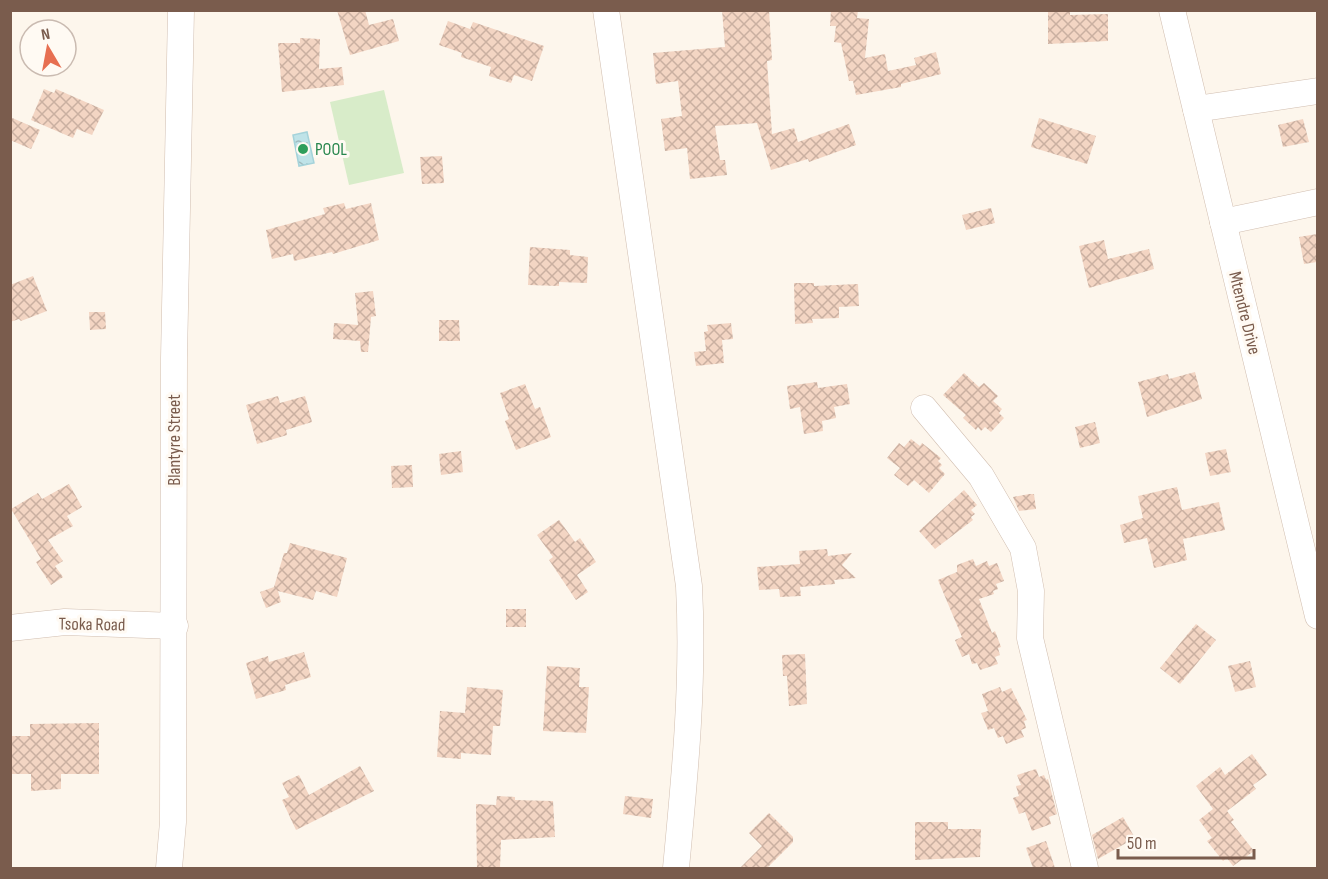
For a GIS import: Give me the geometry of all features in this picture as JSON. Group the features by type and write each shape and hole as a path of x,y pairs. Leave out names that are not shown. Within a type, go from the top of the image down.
{"street":[{"name":"Blantyre Street","path":"172,868 175,626 174,358 181,10"},
{"path":"606,10 689,586 692,639 688,734 676,868"},
{"name":"Mtendre Drive","path":"1172,10 1317,616"},
{"path":"1196,109 1317,91"},
{"path":"1223,222 1317,202"},
{"path":"924,408 981,476 1023,548 1031,591 1030,638 1078,861"},
{"name":"Tsoka Road","path":"10,628 65,622 175,626"}],"green space":[{"path":"384,90 404,173 349,185 330,102"}],"water":[{"name":"POOL","path":"307,132 314,163 299,166 293,135"}],"building":[{"path":"337,10 365,10 369,25 393,19 399,41 350,55"},
{"path":"722,10 769,10 772,60 767,61 772,134 794,128 798,142 849,124 856,145 809,162 808,159 771,170 757,123 715,126 720,160 725,160 727,175 690,179 687,148 665,151 661,119 682,116 678,81 656,84 653,53 725,47"},
{"path":"831,10 858,10 857,18 869,19 865,58 885,54 888,71 916,65 914,58 936,52 941,74 901,84 901,87 856,95 853,81 849,81 841,43 834,42 836,26 830,26"},
{"path":"1048,10 1070,10 1070,15 1108,14 1108,41 1048,44"},
{"path":"448,21 470,29 473,22 544,46 532,81 514,75 511,83 489,76 491,67 461,57 462,53 439,45"},
{"path":"300,38 320,39 319,69 342,67 344,85 282,92 278,43 300,43"},
{"path":"44,89 54,93 56,89 104,110 92,135 77,129 73,138 31,120"},
{"path":"10,117 40,130 31,149 10,140"},
{"path":"1039,118 1096,136 1087,164 1031,147"},
{"path":"1303,119 1309,142 1283,147 1278,125"},
{"path":"442,156 444,183 422,184 420,157"},
{"path":"344,203 346,209 371,203 379,240 333,254 332,252 294,261 293,254 272,259 266,230 325,214 323,208"},
{"path":"991,208 995,223 966,230 962,215"},
{"path":"1317,234 1317,262 1304,264 1299,237"},
{"path":"1104,240 1108,259 1149,249 1154,269 1089,288 1079,246"},
{"path":"530,247 570,250 570,255 588,257 587,283 559,282 559,286 528,285"},
{"path":"33,276 47,311 21,321 19,319 10,322 10,285"},
{"path":"794,283 814,283 814,286 858,284 859,306 839,307 839,318 812,319 813,323 795,324"},
{"path":"373,291 376,316 371,317 368,352 361,352 360,341 333,339 334,323 358,325 355,293"},
{"path":"89,312 105,312 106,329 90,330"},
{"path":"439,320 459,320 460,341 439,341"},
{"path":"731,323 733,339 722,340 724,363 696,366 694,352 706,351 704,332 708,331 707,325"},
{"path":"1195,372 1202,399 1147,417 1138,382 1168,374 1169,379"},
{"path":"964,373 979,387 984,383 998,396 993,401 1002,409 999,413 1004,418 991,432 985,427 981,431 978,427 976,430 963,418 966,415 943,395"},
{"path":"817,382 818,388 847,384 850,404 834,407 836,418 822,421 823,431 804,434 800,407 790,409 787,386"},
{"path":"525,384 535,409 540,407 551,437 516,450 505,421 509,419 500,393"},
{"path":"278,396 280,403 305,396 312,422 286,430 287,435 257,444 246,405"},
{"path":"1095,422 1100,443 1080,448 1075,427"},
{"path":"911,439 920,446 922,443 941,458 938,461 942,465 939,468 945,474 929,493 914,480 908,486 894,475 900,468 887,458 899,443 904,447"},
{"path":"1226,449 1231,472 1210,476 1205,453"},
{"path":"461,451 463,472 441,475 439,454"},
{"path":"412,465 413,487 392,488 391,466"},
{"path":"69,484 82,507 67,516 73,526 48,540 63,561 55,566 63,577 51,585 36,562 41,559 11,509 38,493 42,499"},
{"path":"1177,487 1182,510 1219,502 1225,530 1183,539 1187,560 1154,568 1147,538 1124,543 1120,525 1143,518 1138,496"},
{"path":"964,490 977,505 971,510 975,514 971,517 973,520 935,549 919,531"},
{"path":"1034,494 1036,509 1019,511 1013,497"},
{"path":"559,520 575,542 580,538 596,562 577,575 588,592 576,600 549,560 553,557 537,535"},
{"path":"290,543 347,558 337,597 316,591 313,600 278,591 281,602 266,608 260,592 274,587 284,553 287,553"},
{"path":"827,549 828,556 852,553 842,565 856,578 834,580 835,584 800,587 801,596 780,597 779,589 759,590 757,567 800,564 799,551"},
{"path":"973,559 976,566 987,561 989,566 997,563 1004,581 996,584 998,589 993,591 994,594 979,599 992,633 995,631 1001,647 998,648 1000,655 995,657 998,664 980,670 977,663 972,664 969,654 962,657 955,640 962,637 938,580 957,572 957,565"},
{"path":"506,609 526,609 526,627 506,627"},
{"path":"1196,624 1216,640 1180,684 1160,668"},
{"path":"304,652 311,677 285,685 286,690 256,699 246,663 268,656 269,662"},
{"path":"805,654 807,704 789,706 787,676 783,676 782,655"},
{"path":"1250,661 1256,687 1235,692 1228,666"},
{"path":"547,666 580,668 579,687 589,687 586,733 543,731"},
{"path":"467,687 503,690 500,726 493,726 491,755 461,753 461,759 437,757 440,711 465,713"},
{"path":"1000,687 1002,692 1011,688 1027,720 1024,721 1026,728 1021,730 1024,737 1006,744 1003,736 998,738 994,728 988,730 981,713 988,711 982,694"},
{"path":"99,723 99,774 61,774 61,789 31,791 31,774 10,774 10,736 30,736 30,724"},
{"path":"1252,754 1267,775 1253,785 1256,789 1227,811 1234,820 1231,822 1254,851 1233,866 1227,858 1223,861 1207,841 1212,838 1199,820 1213,809 1196,786 1220,767 1225,775"},
{"path":"360,766 374,791 296,830 282,800 289,797 282,783 299,775 309,795"},
{"path":"1036,769 1039,777 1044,775 1046,780 1048,779 1057,814 1049,817 1051,824 1032,831 1025,812 1019,814 1013,798 1019,796 1016,786 1021,785 1017,775"},
{"path":"497,796 515,797 515,800 553,801 555,837 501,840 500,868 477,868 476,804 496,805"},
{"path":"625,796 653,799 651,818 623,814"},
{"path":"769,813 793,837 793,842 767,868 740,868 762,846 749,833"},
{"path":"1123,817 1135,838 1098,859 1092,835"},
{"path":"915,822 948,822 948,829 981,829 980,857 915,860"},
{"path":"1046,841 1055,868 1033,868 1026,848"}],"place":[{"name":"POOL","path":"303,149"}]}
